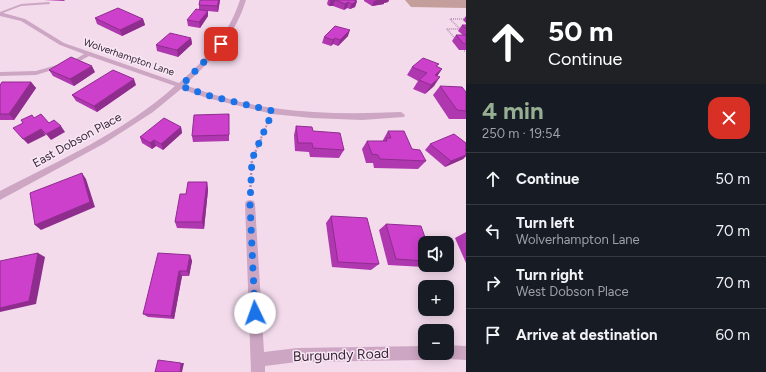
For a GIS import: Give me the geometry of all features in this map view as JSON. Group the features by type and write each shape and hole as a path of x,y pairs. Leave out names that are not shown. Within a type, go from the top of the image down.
{"street":[{"name":"East Dobson Place","path":"0,196 104,142 148,113 181,86 214,53 229,35 239,17 243,0"},
{"name":"Wolverhampton Lane","path":"0,13 23,20 62,44 210,96 273,111 312,115 362,117 401,115"},
{"path":"0,74 36,74 76,61 90,54"},
{"path":"250,204 258,366"},
{"path":"454,352 466,353"},
{"name":"Burgundy Road","path":"258,366 297,355 418,353"}],"lane":[{"path":"0,13 21,5 49,3"}],"path":[{"path":"460,29 450,19 466,19"},
{"path":"461,40 456,40 446,29 466,29"},
{"path":"250,204 252,159 273,111"}],"shaded area":[{"path":"405,0 466,0 466,8 411,7"}],"building":[{"path":"200,0 219,0 217,6 199,5"},
{"path":"335,0 357,1 352,4 348,2 345,4"},
{"path":"118,8 143,19 120,30 95,18"},
{"path":"196,9 208,11 199,22 187,20"},
{"path":"335,26 350,30 340,40 335,38 333,40 324,37"},
{"path":"170,33 191,38 177,50 156,45"},
{"path":"456,35 466,35 466,44 464,44"},
{"path":"71,57 92,66 70,79 49,70"},
{"path":"423,58 439,64 436,66 442,69 435,75 440,77 431,85 419,80 427,73 412,67"},
{"path":"113,70 134,79 94,106 72,95"},
{"path":"2,82 31,82 9,114 0,114 0,85"},
{"path":"440,86 462,87 466,92 466,111 457,110"},
{"path":"41,114 49,123 54,120 61,126 46,134 41,129 23,139 13,128 23,123 21,120 32,115 34,118"},
{"path":"229,114 229,135 192,136 194,115"},
{"path":"164,118 181,127 161,144 154,140 150,143 140,137"},
{"path":"296,126 312,127 313,131 340,133 344,150 313,148 312,143 298,143"},
{"path":"388,131 404,131 412,149 420,150 426,161 380,159 378,155 372,154 367,141 387,141 386,138 391,138"},
{"path":"454,134 466,143 466,155 451,161 430,144"},
{"path":"82,173 90,202 35,225 30,193"},
{"path":"188,182 207,182 202,222 175,222 180,194 186,194"},
{"path":"331,216 367,218 379,264 338,262"},
{"path":"386,224 421,226 425,236 418,236 418,261 396,259"},
{"path":"38,253 29,301 0,308 0,261"},
{"path":"158,253 190,255 187,271 179,271 171,316 143,314"},
{"path":"158,360 181,363 180,372 155,372"}],"route":[{"path":"221,44 181,86 210,96 273,111 252,159 250,204 255,313"}]}
